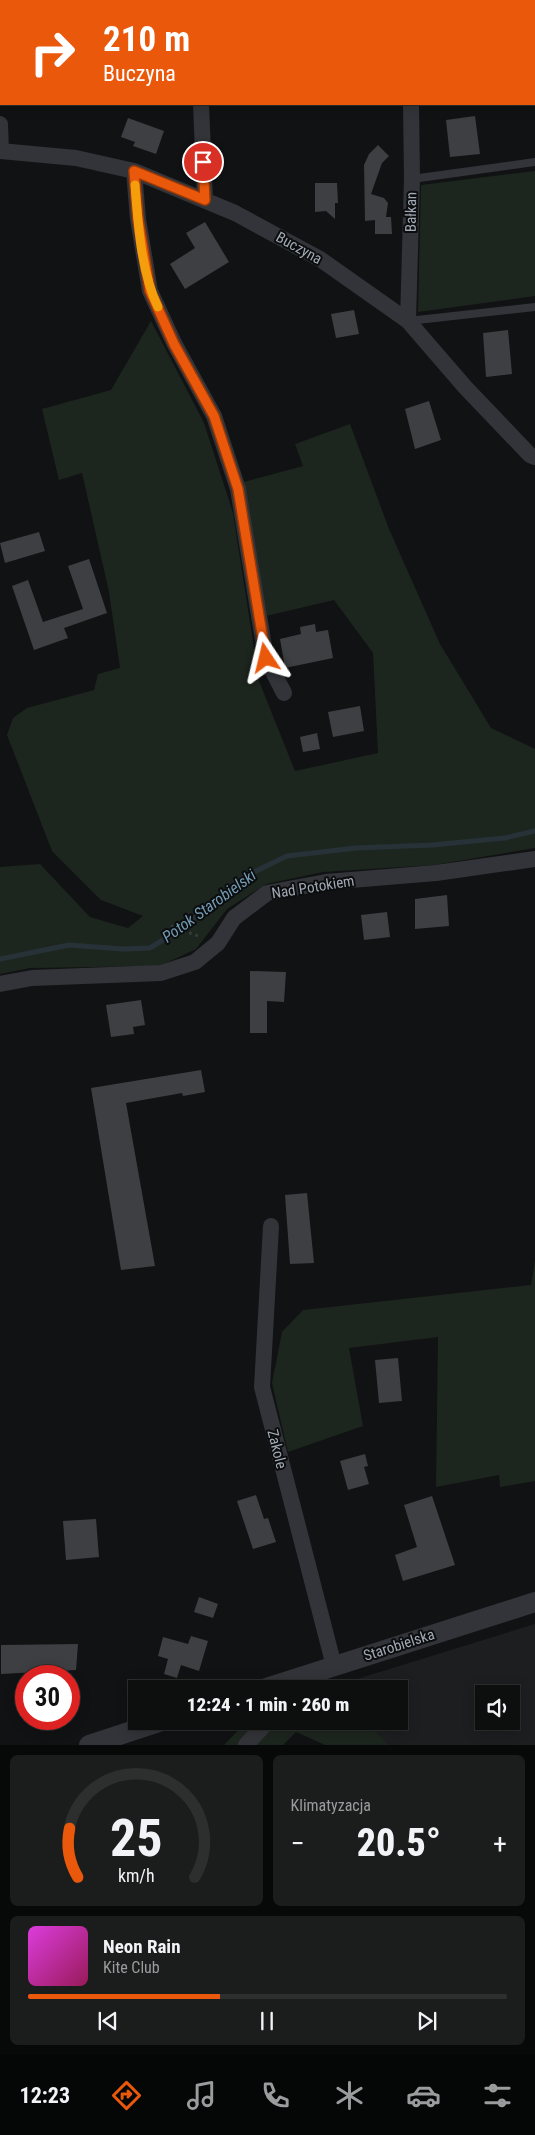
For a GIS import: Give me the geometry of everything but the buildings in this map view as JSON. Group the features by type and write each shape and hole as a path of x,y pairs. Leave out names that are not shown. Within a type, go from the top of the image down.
{"street":[{"path":"201,105 205,200"},
{"name":"Bałkan","path":"408,321 412,179 411,105"},
{"path":"0,124 0,151"},
{"name":"Buczyna","path":"0,151 76,158 134,171 235,213 320,258 408,321 472,393 530,455 535,457"},
{"path":"134,171 138,219 150,291 174,344 214,416 238,489 266,658 284,693"},
{"name":"Nad Potokiem","path":"0,984 32,978 161,974 195,962 218,943 234,918 267,893 326,882 436,874 535,859"},
{"name":"Zakole","path":"271,1226 262,1387 334,1666"},
{"name":"Starobielska","path":"301,1680 334,1666 535,1602"},
{"path":"89,1745 135,1730"},
{"path":"246,1745 260,1730"}],"lane":[{"path":"412,179 535,162"},
{"path":"408,321 535,307"}],"path":[{"path":"171,926 191,933"}],"shaded area":[{"path":"535,171 535,296 418,312 421,185"},
{"path":"151,321 204,423 233,513 259,681 295,771 378,753 373,653 334,600 266,616 244,482 303,466 295,444 350,424 389,529 440,644 491,728 535,749 535,848 434,865 323,872 266,884 227,909 196,949 160,966 30,968 0,974 0,867 40,864 90,917 128,928 143,916 101,900 52,851 7,735 13,718 27,708 94,690 98,674 120,668 109,592 82,473 59,480 42,409 111,390"},
{"path":"535,1261 535,1481 500,1487 499,1475 436,1487 438,1337 349,1348 363,1426 288,1452 272,1383 282,1332 303,1310 531,1285"},
{"path":"535,1624 535,1745 379,1745 365,1730 408,1730 408,1680 354,1680"},
{"path":"238,1730 374,1730 388,1745 325,1745 296,1732 283,1745 224,1745"}],"waterway":[{"name":"Potok Starobielski","path":"0,959 69,945 123,949 150,948 184,927 242,878 287,856 356,848 432,845 505,838 535,831"}],"slow traffic":[{"path":"135,185 138,219 150,291 158,307"}],"route":[{"path":"203,162 205,200 134,171 138,219 150,291 174,344 214,416 238,489 266,658"}]}
